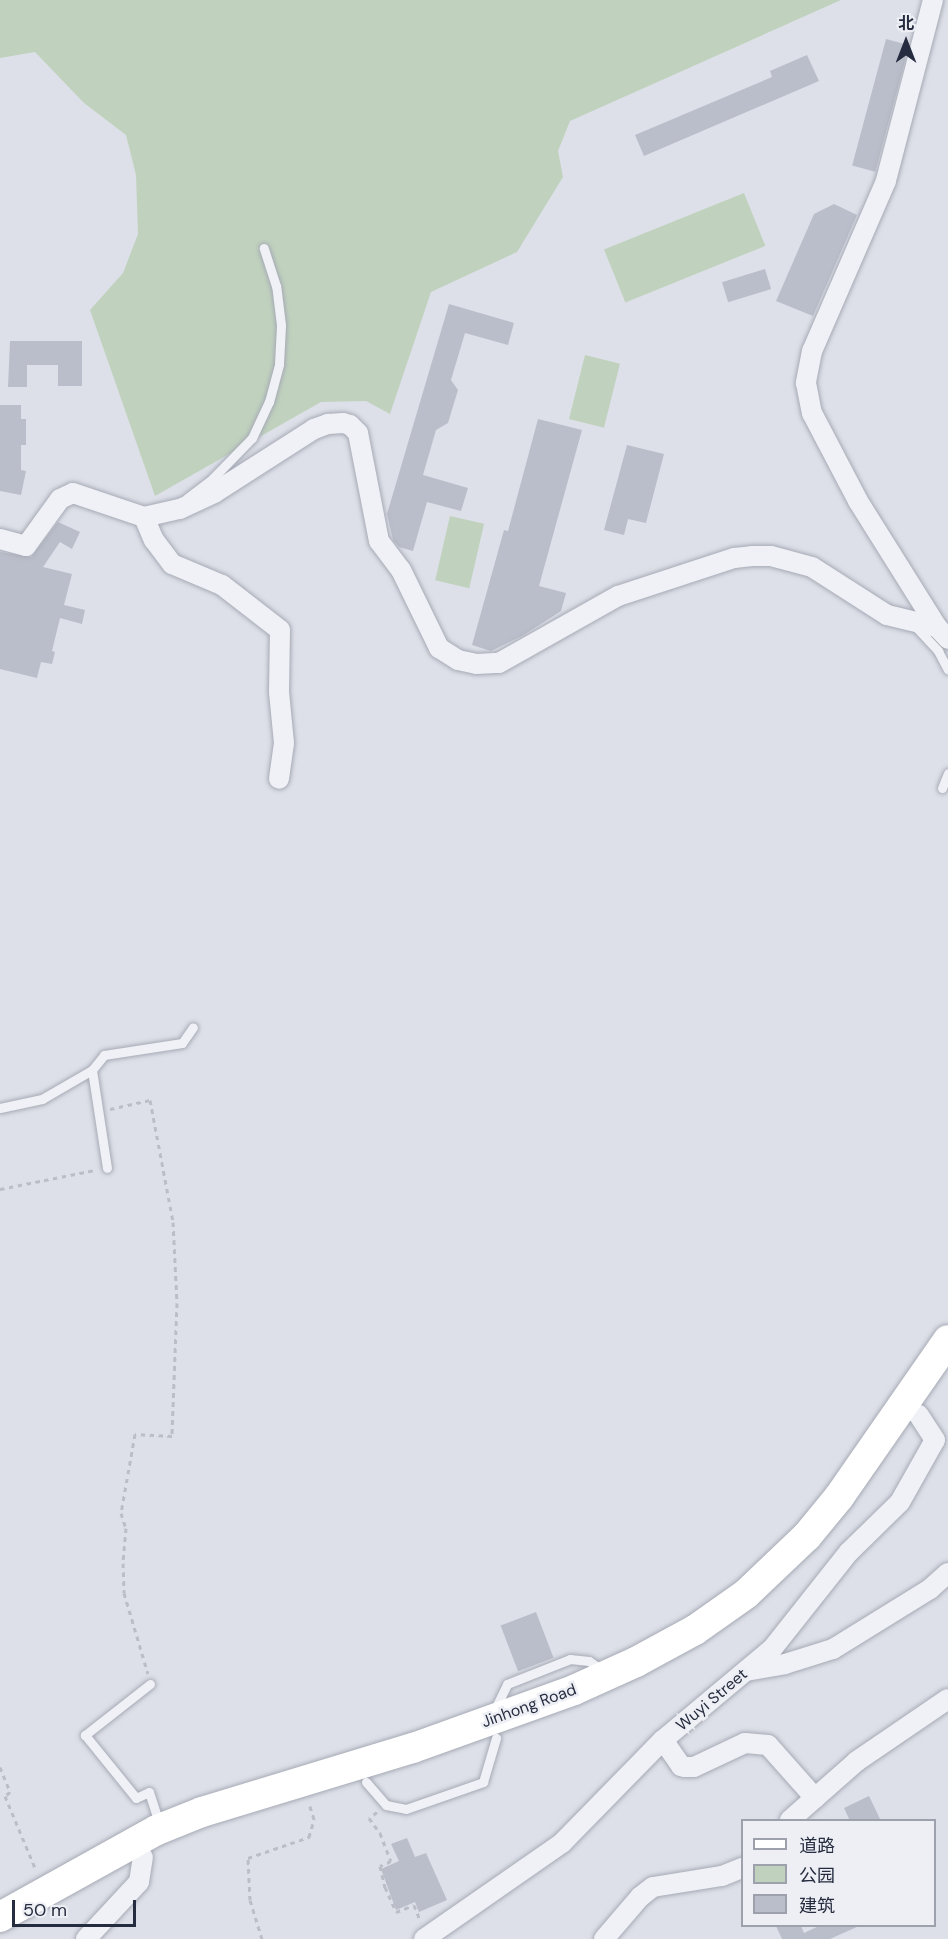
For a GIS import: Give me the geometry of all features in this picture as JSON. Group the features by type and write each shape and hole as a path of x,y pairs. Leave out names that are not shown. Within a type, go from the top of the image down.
{"main road":[{"name":"Jinhong Road","path":"0,1939 143,1857 208,1830 366,1782 493,1729 666,1647 723,1612 790,1554 839,1497 948,1340"},
{"name":"Jinhong Road","path":"0,1917 161,1828 202,1812 413,1748 581,1707 645,1679 705,1645 758,1608 803,1567 838,1529 948,1372"}],"street":[{"path":"933,0 886,181 812,351 806,383 812,413 858,501 943,633"},
{"path":"0,539 26,546 60,499 73,493 153,515 214,494 314,429 328,424 343,423 358,433 379,541 401,570 439,648 458,660 477,664 499,663 618,596 734,558 752,555 771,556 812,567 887,615 943,633"},
{"path":"153,515 154,540 172,564 222,585 280,630 279,692 284,743 279,779"},
{"name":"Wuyi Street","path":"426,1938 562,1843 663,1740 772,1649 849,1552 900,1502 935,1440 919,1415"},
{"path":"746,1671 785,1665 833,1649 930,1589 948,1573"},
{"path":"792,1819 857,1761 948,1699"},
{"path":"663,1740 681,1766 685,1767 694,1767 745,1743 768,1745 815,1798"},
{"path":"86,1939 139,1882 143,1857"},
{"path":"604,1939 653,1887 722,1876 741,1868"}],"lane":[{"path":"153,515 212,478 233,459 252,438 269,402 279,364 281,325 276,286 264,248"},
{"path":"907,620 929,639 948,670"},
{"path":"942,788 948,773"},
{"path":"0,1108 42,1099 92,1070 104,1055 182,1043 193,1028"},
{"path":"92,1070 107,1168"},
{"path":"150,1684 85,1735 136,1798 149,1792 161,1828"}],"path":[{"path":"97,1112 150,1100 173,1222 177,1302 172,1436 135,1434 121,1513 126,1528 123,1563 124,1593 150,1684"},
{"path":"0,1190 107,1168"},
{"path":"0,1767 10,1792 5,1796 45,1891"},
{"path":"262,1939 249,1900 248,1858 309,1837 314,1819 308,1799"},
{"path":"369,1818 380,1833 391,1861 380,1866 385,1887 396,1912 414,1905 426,1938"}],"green space":[{"path":"0,0 841,0 570,121 558,151 563,177 517,252 431,292 390,414 366,401 321,402 155,496 90,310 123,273 138,234 136,175 126,135 84,103 35,52 0,58"},
{"path":"744,193 765,246 625,302 604,250"},
{"path":"585,355 620,364 604,428 569,419"},
{"path":"450,516 484,524 469,588 435,580"}],"building":[{"path":"886,39 909,45 875,172 852,166"},
{"path":"807,55 819,81 644,156 635,135 772,77 770,71"},
{"path":"834,204 857,215 813,316 776,301 814,214"},
{"path":"765,269 771,289 728,302 722,282"},
{"path":"449,304 514,323 508,345 465,333 451,380 458,390 448,423 436,430 423,475 468,488 461,511 427,502 413,551 399,547 393,540 387,514"},
{"path":"10,341 82,341 82,386 58,386 58,365 27,365 27,387 8,387"},
{"path":"0,405 21,405 21,419 26,419 26,445 21,445 21,470 26,471 21,495 0,491"},
{"path":"538,419 582,430 539,586 566,593 561,611 522,636 491,651 472,645 504,530 508,531"},
{"path":"627,445 664,454 646,523 628,519 624,535 604,530"},
{"path":"58,522 80,532 72,549 60,542 43,567 72,574 64,605 85,610 82,624 60,618 52,651 55,652 52,664 41,662 37,678 0,669 0,552 31,557"},
{"path":"536,1612 554,1658 518,1671 501,1626"},
{"path":"869,1796 880,1819 849,1819 844,1808"},
{"path":"407,1838 415,1857 426,1853 447,1900 419,1912 415,1902 396,1910 381,1869 399,1861 391,1844"},
{"path":"776,1927 801,1927 804,1933 817,1927 857,1927 830,1939 782,1939"}]}
